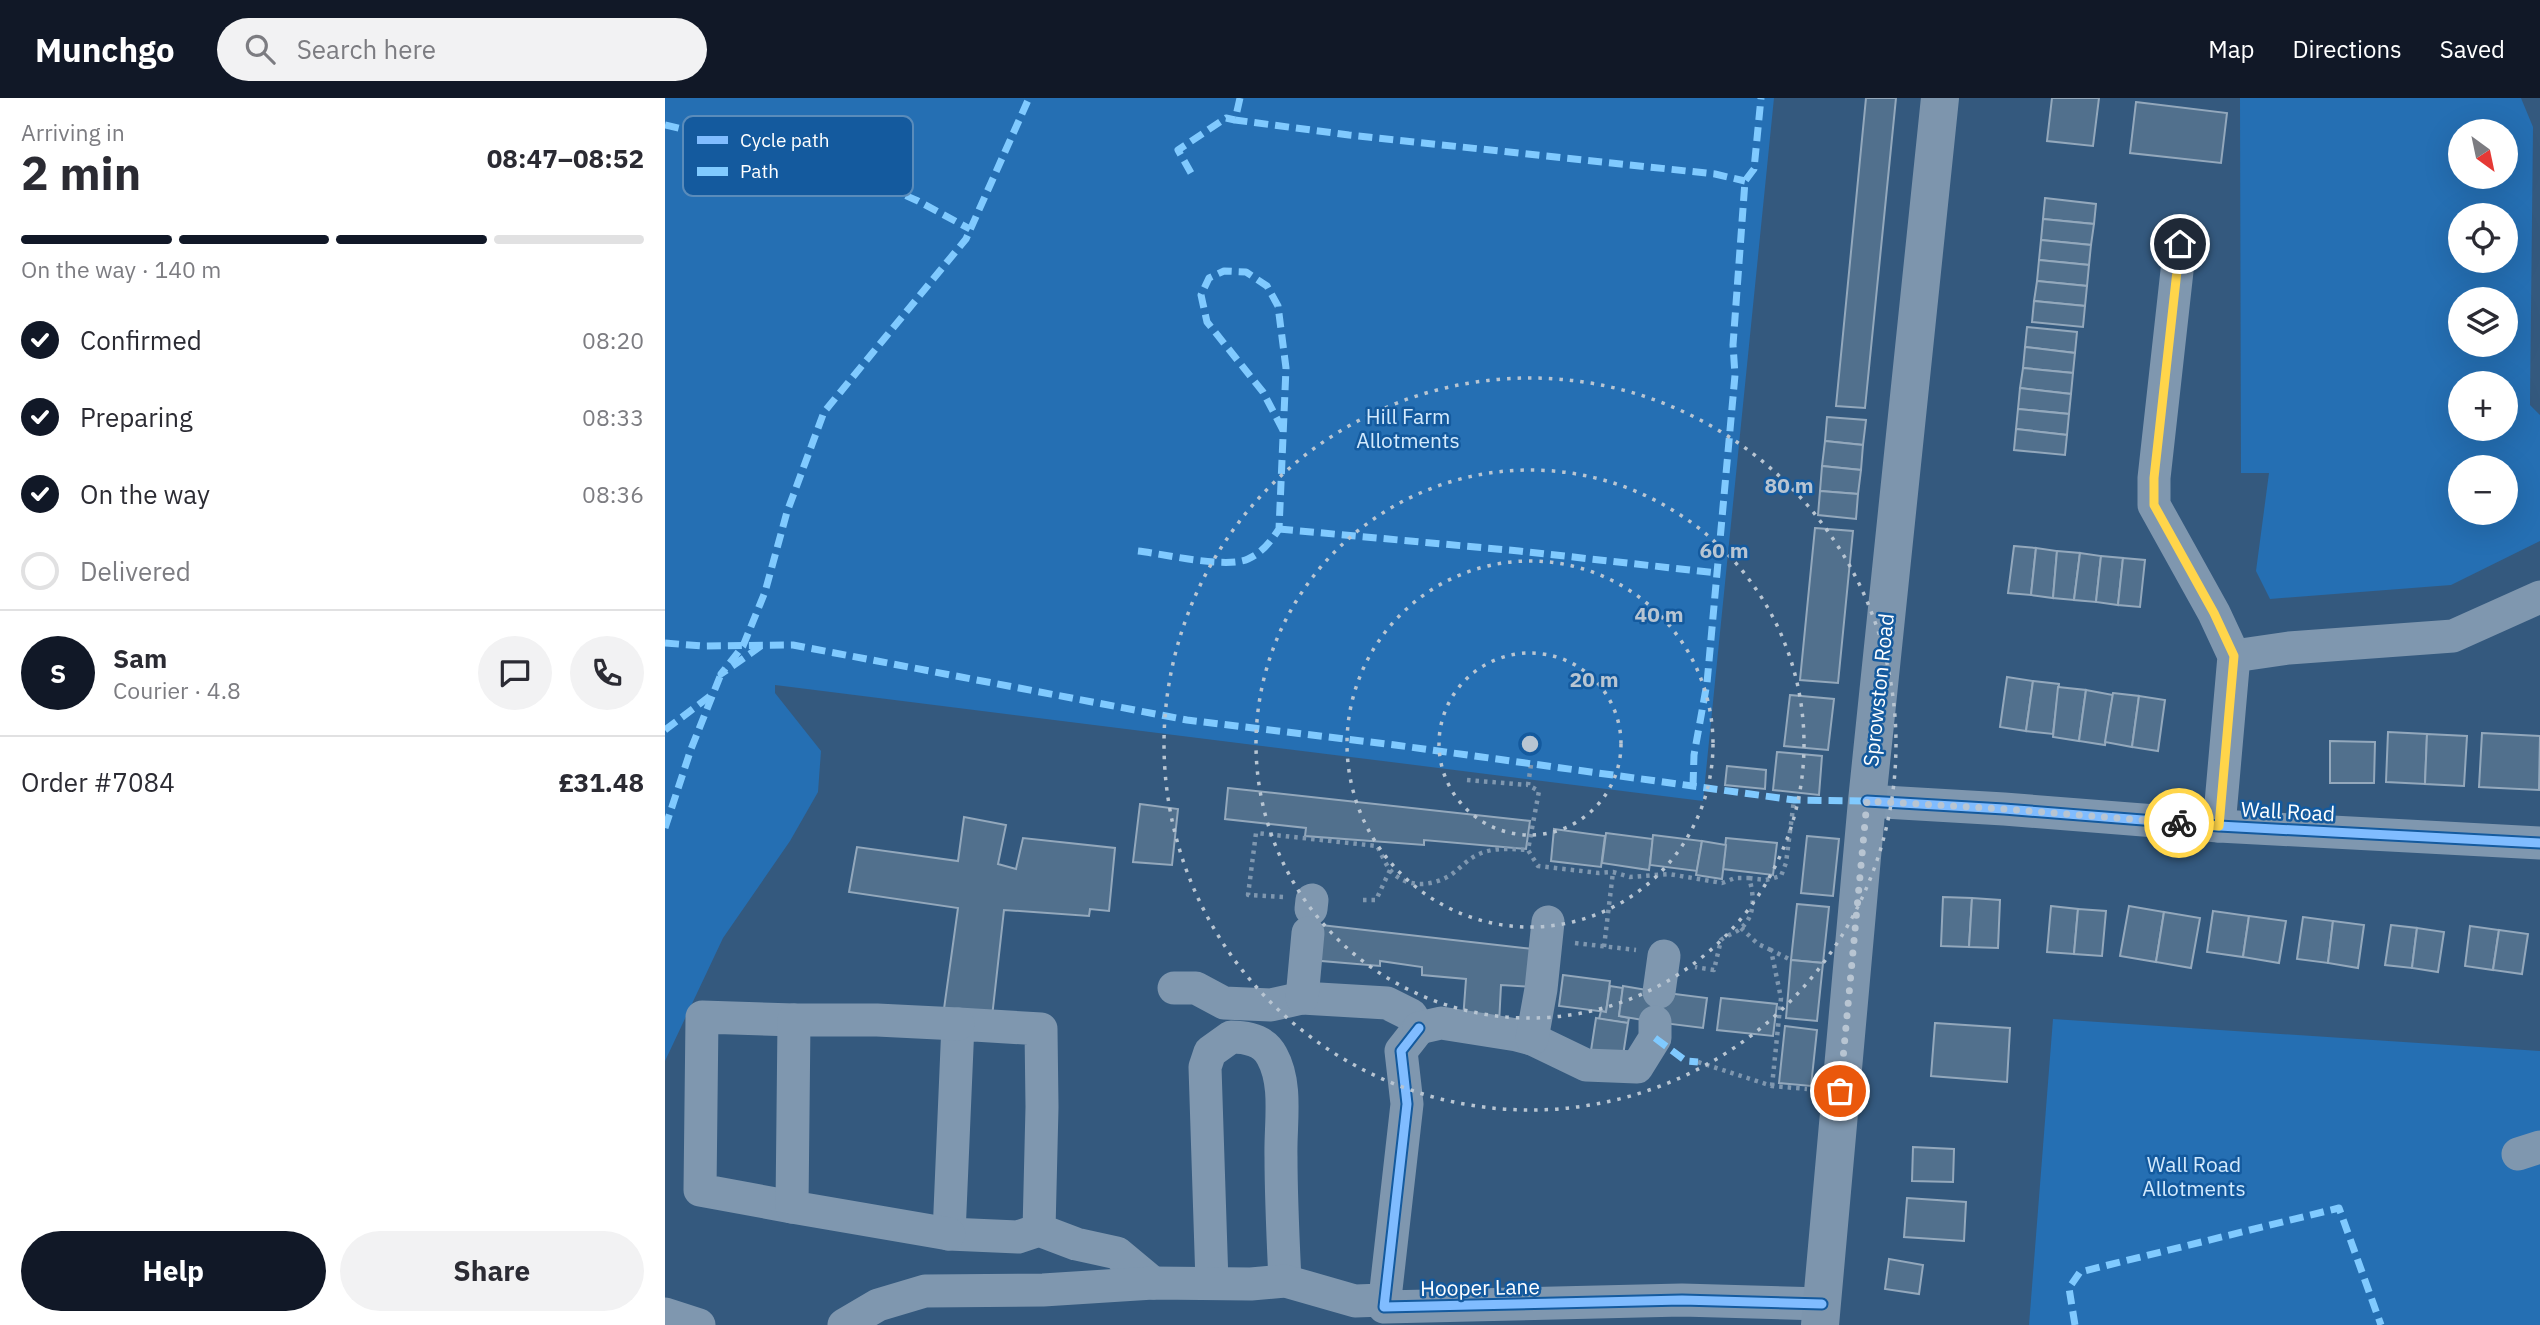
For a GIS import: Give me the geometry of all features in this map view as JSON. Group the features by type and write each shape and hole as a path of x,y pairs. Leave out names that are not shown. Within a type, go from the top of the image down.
{"main road":[{"name":"Sprowston Road","path":"1821,1315 1867,801 1940,98"}],"street":[{"path":"2180,244 2154,478 2154,505 2214,613 2234,656 2219,826"},
{"path":"2234,656 2302,647 2453,636 2540,597"},
{"name":"Wall Road","path":"1867,801 2219,826 2540,843"},
{"path":"1302,998 1305,910"},
{"path":"1521,1045 1541,989 1546,931"},
{"path":"844,1325 878,1305 925,1291 1043,1290 1153,1283 1251,1284 1285,1281 1355,1301 1384,1300 1407,1104 1401,1051 1419,1028 1441,1023 1586,1065 1637,1068 1655,1038 1657,1007 1667,956"},
{"path":"1174,988 1196,988 1224,1003 1271,1005 1302,998 1387,1003 1411,1015 1419,1028"},
{"path":"1039,1230 1041,1029 877,1020 702,1017 700,1190 949,1234 1019,1237 1039,1230 1076,1244 1117,1253 1153,1283"},
{"path":"792,1207 793,1020"},
{"path":"949,1234 958,1024"},
{"path":"1212,1283 1205,1067 1210,1052 1231,1037 1253,1039 1263,1044 1271,1053 1281,1076 1285,1281"},
{"name":"Hooper Lane","path":"1384,1300 1384,1307 1397,1308 1682,1300 1821,1315"},
{"path":"665,1314 699,1325"}],"path":[{"path":"1528,785 1531,765"},
{"path":"1467,780 1528,785 1539,791 1528,850 1538,866 1599,873 1613,872 1630,877 1669,874 1722,883 1735,878 1766,880 1781,876 1786,863 1794,800"},
{"path":"1305,910 1248,895 1256,833 1377,846 1391,870 1402,879 1419,885 1450,875 1481,853 1498,848 1528,850"},
{"path":"1363,900 1376,900 1391,870"},
{"path":"1604,947 1613,872"},
{"path":"1546,931 1604,947 1667,956 1695,968 1714,970 1721,940 1741,928 1751,912 1754,895 1749,878"},
{"path":"1741,928 1758,944 1791,960"},
{"path":"1771,950 1781,998 1772,1086"},
{"path":"1698,1062 1772,1086 1840,1091"}],"green space":[{"name":"Hill Farm Allotments","path":"665,98 1774,98 1703,801 775,685 775,693 821,751 818,792 790,841 723,938 665,1061"},
{"path":"2240,98 2521,98 2533,127 2530,405 2540,415 2540,541 2451,585 2270,599 2256,571 2269,473 2241,473"},
{"name":"Wall Road Allotments","path":"2053,1019 2540,1051 2540,1325 2029,1325"}],"building":[{"path":"1866,98 1896,98 1865,408 1836,406"},
{"path":"2052,98 2099,98 2093,146 2047,141"},
{"path":"2136,102 2227,113 2221,163 2130,153"},
{"path":"2045,198 2096,204 2094,224 2043,219"},
{"path":"2043,219 2094,224 2091,245 2041,240"},
{"path":"2041,240 2091,245 2089,265 2039,260"},
{"path":"2039,260 2089,265 2087,286 2037,281"},
{"path":"2037,281 2087,286 2085,306 2034,301"},
{"path":"2034,301 2085,306 2083,327 2032,322"},
{"path":"2027,327 2077,332 2075,353 2025,347"},
{"path":"2025,347 2075,353 2073,373 2023,368"},
{"path":"2023,368 2073,373 2071,394 2020,388"},
{"path":"2020,388 2071,394 2069,414 2018,409"},
{"path":"2018,409 2069,414 2067,435 2016,429"},
{"path":"1827,417 1866,420 1863,445 1825,441"},
{"path":"2016,429 2067,435 2065,455 2014,450"},
{"path":"1825,441 1863,445 1861,470 1822,466"},
{"path":"1822,466 1861,470 1858,494 1820,491"},
{"path":"1820,491 1858,494 1856,519 1818,515"},
{"path":"1815,528 1853,531 1838,683 1800,680"},
{"path":"2014,546 2036,548 2031,595 2008,593"},
{"path":"2036,548 2057,551 2053,598 2031,595"},
{"path":"2057,551 2080,553 2074,600 2053,598"},
{"path":"2080,553 2101,556 2096,602 2074,600"},
{"path":"2101,556 2123,558 2118,605 2096,602"},
{"path":"2123,558 2145,560 2140,607 2118,605"},
{"path":"2007,677 2033,681 2026,731 2000,727"},
{"path":"2033,681 2059,684 2053,734 2026,731"},
{"path":"2058,687 2086,690 2079,741 2053,737"},
{"path":"2086,690 2113,695 2105,745 2079,741"},
{"path":"2113,693 2139,696 2132,747 2105,742"},
{"path":"1790,695 1834,699 1828,750 1784,746"},
{"path":"2139,696 2165,700 2158,751 2132,747"},
{"path":"2388,732 2427,734 2425,784 2386,782"},
{"path":"2482,733 2540,736 2539,790 2479,787"},
{"path":"2427,734 2467,736 2464,786 2425,784"},
{"path":"2330,741 2375,742 2374,783 2330,783"},
{"path":"1777,752 1822,756 1819,795 1773,790"},
{"path":"1727,766 1766,770 1765,789 1725,785"},
{"path":"1228,788 1530,821 1526,849 1424,840 1424,845 1305,836 1306,828 1225,819"},
{"path":"1140,804 1178,809 1172,865 1133,862"},
{"path":"964,817 1006,825 998,864 1016,869 1023,838 1115,848 1109,911 1090,909 1089,916 1004,910 992,1017 943,1016 958,908 849,892 857,847 958,861"},
{"path":"1554,829 1605,836 1601,867 1551,861"},
{"path":"1606,833 1653,839 1649,870 1602,863"},
{"path":"1653,835 1702,841 1697,871 1650,865"},
{"path":"1807,836 1839,839 1833,896 1801,893"},
{"path":"1726,838 1777,843 1773,875 1723,869"},
{"path":"1702,841 1726,845 1722,879 1696,875"},
{"path":"1943,897 1972,898 1969,947 1941,946"},
{"path":"1972,898 2000,900 1998,948 1969,947"},
{"path":"1797,904 1829,907 1823,963 1791,960"},
{"path":"2051,906 2078,909 2074,954 2047,952"},
{"path":"2129,906 2164,912 2156,962 2120,956"},
{"path":"2078,909 2106,911 2102,956 2074,954"},
{"path":"2213,911 2249,916 2243,957 2207,952"},
{"path":"2164,912 2200,918 2191,968 2156,962"},
{"path":"2249,916 2286,921 2279,963 2243,957"},
{"path":"2303,917 2333,921 2328,963 2297,959"},
{"path":"2333,921 2364,925 2358,968 2328,963"},
{"path":"1312,924 1542,950 1537,987 1501,985 1499,1024 1463,1020 1466,979 1422,975 1422,967 1380,961 1380,966 1310,960"},
{"path":"2391,925 2417,928 2412,968 2385,965"},
{"path":"2470,926 2499,930 2493,970 2465,966"},
{"path":"2417,928 2444,932 2438,972 2412,968"},
{"path":"2499,930 2528,934 2522,974 2493,970"},
{"path":"1791,960 1823,963 1817,1021 1786,1018"},
{"path":"1563,975 1610,981 1606,1012 1559,1006"},
{"path":"1610,986 1623,988 1619,1016 1629,1018 1628,1023 1599,1019 1601,1011 1606,1012"},
{"path":"1623,986 1659,992 1655,1022 1619,1016"},
{"path":"1659,992 1707,998 1703,1028 1655,1022"},
{"path":"1721,998 1777,1004 1773,1036 1717,1030"},
{"path":"1596,1018 1628,1023 1622,1062 1590,1057"},
{"path":"1935,1023 2010,1028 2007,1082 1931,1076"},
{"path":"1785,1026 1817,1030 1811,1086 1779,1083"},
{"path":"1913,1147 1954,1149 1953,1182 1912,1181"},
{"path":"1907,1198 1966,1202 1964,1241 1904,1237"},
{"path":"1889,1259 1923,1265 1919,1294 1885,1289"}],"marked path":[{"path":"761,646 721,674 743,646 765,592 787,512 824,412 966,239 1029,98"},
{"path":"1240,98 1235,120 1349,135 1715,174 1745,181"},
{"path":"1693,786 1694,755 1707,683 1735,375 1733,345 1745,181 1754,169 1761,98"},
{"path":"1191,173 1178,150 1226,118 1235,120"},
{"path":"665,125 683,129"},
{"path":"907,196 970,229"},
{"path":"1138,551 1210,562 1238,562 1258,553 1279,529 1286,368 1278,306 1267,286 1246,272 1224,271 1209,278 1201,295 1207,322 1263,392 1283,430"},
{"path":"1279,529 1717,573"},
{"path":"665,643 702,646 793,645 1187,720 1395,745 1794,800 1867,801"},
{"path":"665,828 691,749 721,674"},
{"path":"665,730 714,693"},
{"path":"1655,1038 1686,1061 1698,1062"},
{"path":"2075,1325 2069,1288 2080,1272 2339,1208 2381,1325"}],"cycle path":[{"path":"1867,801 2219,826 2540,843"},
{"path":"1419,1028 1401,1051 1407,1104 1384,1307 1682,1300 1822,1304"}],"way so far":[{"path":"1840,1091 1867,801 2179,823"}],"route":[{"path":"2179,823 2219,826 2234,656 2214,613 2154,505 2154,478 2180,244"}]}
